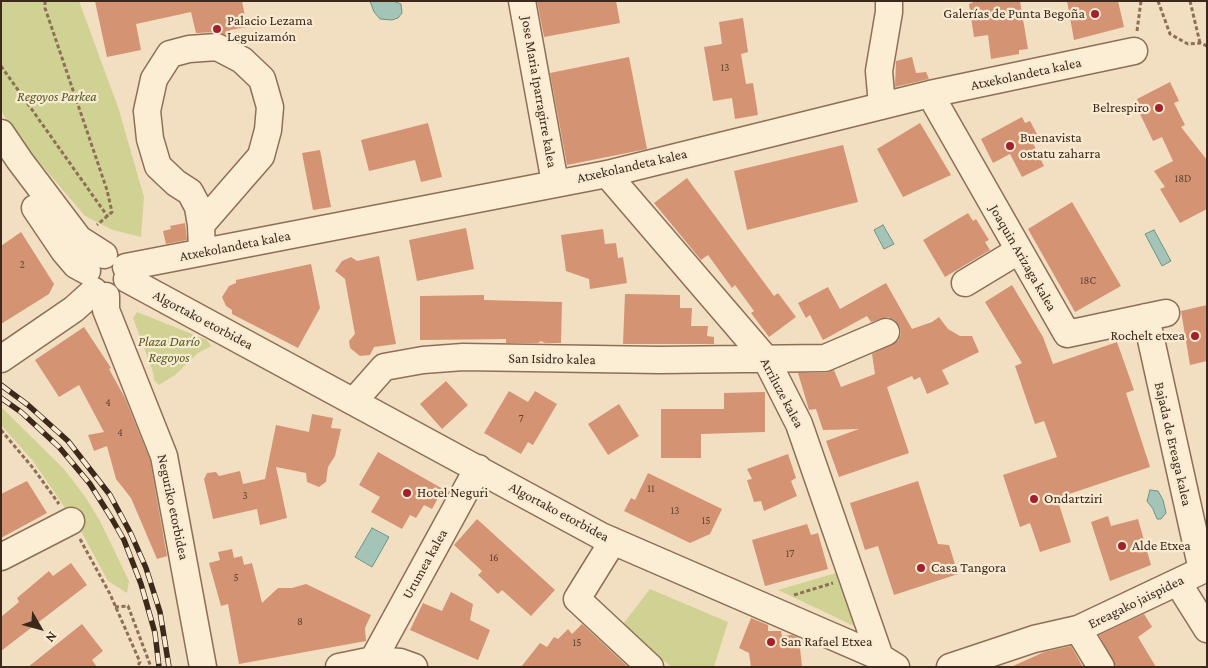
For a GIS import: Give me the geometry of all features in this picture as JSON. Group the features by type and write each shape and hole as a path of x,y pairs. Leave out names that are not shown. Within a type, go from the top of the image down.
{"street":[{"name":"Jose Maria Iparragirre kalea","path":"522,1 555,183"},
{"path":"882,106 879,71 889,12 889,1"},
{"path":"201,225 261,156 268,130 270,107 262,79 242,60 217,47 189,49 170,54 154,79 147,111 150,139 158,166 176,183 190,192 198,207 202,252"},
{"name":"Atxekolandeta kalea","path":"105,277 202,252 607,174 930,94 1134,51"},
{"name":"Joaquin Arizaga kalea","path":"930,94 1067,334 1156,315"},
{"path":"1,133 105,277"},
{"path":"1,158 76,266 105,277"},
{"name":"Arriluze kalea","path":"607,174 766,359 800,424 853,576 888,662"},
{"path":"965,282 1018,251"},
{"path":"1,343 105,277"},
{"path":"1,359 74,309 105,277"},
{"name":"Algortako etorbidea","path":"105,277 354,401 613,541 888,662"},
{"name":"Neguriko etorbidea","path":"105,277 106,310 164,456 203,667"},
{"name":"Bajada de Ereaga kalea","path":"1156,315 1204,569"},
{"name":"San Isidro kalea","path":"354,401 384,367 424,360 463,357 825,358 886,332"},
{"name":"Urumea kalea","path":"373,660 478,468"},
{"path":"1,557 71,521"},
{"path":"613,541 577,599 650,667"},
{"name":"Ereagako jaispidea","path":"950,667 978,663 1034,639 1078,629 1204,569"},
{"path":"1185,594 1207,629"},
{"path":"1078,629 1101,667"},
{"path":"339,667 373,660 400,662 414,667"}],"path":[{"path":"45,1 45,8 107,190 112,212 92,229"},
{"path":"1134,51 1141,1"},
{"path":"1158,1 1170,34 1188,44 1200,43 1207,46"},
{"path":"1190,1 1200,43"},
{"path":"1,66 108,217"},
{"path":"1,430 33,468 71,521 115,607 140,662 137,667"},
{"path":"777,612 782,599 853,576"},
{"path":"115,607 128,606 151,667"}],"green space":[{"name":"Regoyos Parkea","path":"1,1 79,1 119,110 144,197 141,237 113,230 85,216 16,135 1,111"},
{"name":"Plaza Darío Regoyos","path":"137,312 207,340 211,346 198,353 175,375 159,385 154,380 153,372 133,318"},
{"path":"1,407 64,469 86,498 100,521 129,581 127,593 108,581 82,533 33,461 1,425"},
{"path":"836,573 854,626 778,590"},
{"path":"650,589 728,622 714,667 672,667 620,628"}],"shaded area":[{"path":"370,1 393,1 401,4 402,13 398,18 392,20 380,19 374,12"},
{"path":"883,225 894,244 884,249 874,230"},
{"path":"1154,230 1171,261 1162,266 1145,234"},
{"path":"1150,490 1158,491 1163,500 1166,513 1161,519 1157,519 1147,501"},
{"path":"372,528 389,537 372,567 355,557"}],"building":[{"name":"Palacio Lezama Leguizamón","path":"95,1 242,1 247,27 230,30 231,37 216,32 196,33 191,12 136,24 141,50 107,57"},
{"path":"537,1 616,1 620,23 544,37"},
{"path":"976,1 1020,1 1028,49 1019,50 1019,54 991,59 988,35 974,37 969,4"},
{"name":"Galerías de Punta Begoña","path":"1067,1 1118,1 1124,27 1074,40"},
{"path":"743,18 748,52 741,54 746,84 753,83 758,115 735,119 732,98 713,101 704,47 722,44 719,22"},
{"path":"629,57 647,149 567,165 550,73"},
{"path":"912,57 916,73 926,72 929,79 895,87 896,61"},
{"path":"1170,82 1179,101 1174,103 1185,125 1181,127 1207,160 1207,209 1180,223 1160,189 1165,187 1154,171 1173,161 1162,137 1153,141 1140,114 1143,112 1137,99"},
{"name":"Buenavista ostatu zaharra","path":"1022,117 1025,123 1030,121 1038,136 1031,139 1044,166 1022,177 1010,154 993,163 981,139"},
{"path":"428,123 442,177 421,182 415,160 369,171 361,140"},
{"path":"920,123 951,175 903,197 877,149"},
{"path":"843,145 858,202 747,230 734,171"},
{"path":"320,150 331,207 313,210 302,153"},
{"path":"687,178 774,296 778,293 796,317 769,337 751,313 754,311 735,285 732,288 708,255 701,260 654,203"},
{"path":"1072,202 1121,286 1075,312 1028,229"},
{"path":"968,213 973,221 976,219 989,240 985,242 990,250 945,277 923,240"},
{"path":"185,223 187,240 166,244 163,231 171,229 170,226"},
{"path":"466,228 474,269 417,281 409,240"},
{"path":"603,229 605,244 616,243 618,258 623,257 627,283 590,289 589,279 566,271 561,235"},
{"path":"21,232 54,284 49,294 1,324 1,246"},
{"path":"379,256 396,344 374,347 370,355 360,356 350,348 349,341 355,334 345,279 335,271 342,261 351,257 357,261"},
{"path":"311,264 320,308 298,348 232,314 232,310 226,306 222,297 229,286 236,283 236,280"},
{"path":"886,283 912,329 932,322 939,317 948,329 960,336 972,336 979,352 942,370 949,384 927,394 920,377 914,380 912,376 887,387 909,453 839,477 826,441 859,429 823,430 816,409 809,410 798,373 825,373 834,370 841,387 875,374 872,354 898,341 901,334 900,327 895,320 888,317 871,322 867,316 823,340 810,315 806,318 798,303 828,287 840,309"},
{"path":"1012,285 1043,337 1053,364 1117,342 1134,390 1126,393 1150,467 1057,498 1071,542 1040,552 1030,523 1020,527 1003,475 1057,457 1044,421 1035,424 1015,366 1022,363 985,302"},
{"path":"625,294 680,295 680,308 692,308 691,326 708,326 707,336 714,337 714,344 623,344"},
{"path":"484,295 484,300 562,302 561,343 545,343 541,341 538,343 506,343 506,339 420,340 420,296"},
{"name":"Rochelt etxea","path":"1207,305 1207,361 1190,365 1181,311"},
{"path":"84,327 111,368 109,369 125,398 150,460 167,556 157,559 131,498 116,479 107,446 94,451 88,435 104,432 79,385 59,397 35,360"},
{"path":"446,381 468,405 442,429 420,404"},
{"path":"509,391 528,402 535,391 557,404 533,445 528,442 521,454 484,433"},
{"path":"765,392 765,432 701,434 701,458 661,458 661,409 724,409 724,393"},
{"path":"619,404 639,436 608,455 588,424"},
{"path":"312,414 333,418 331,428 341,429 335,456 328,467 326,482 319,487 307,482 306,473 276,467 287,518 260,525 257,509 213,519 204,479 207,473 216,472 219,476 240,471 243,484 265,479 276,425 309,432"},
{"name":"Hotel Neguri","path":"378,452 443,489 432,509 424,505 416,518 410,515 402,529 371,512 380,497 359,485"},
{"path":"788,454 796,478 791,481 797,496 764,511 761,501 754,502 747,480 752,479 747,469"},
{"path":"648,473 722,509 710,534 690,543 624,511 631,498 635,500"},
{"path":"27,481 47,513 1,538 1,494"},
{"path":"918,481 938,544 949,545 958,574 894,595 878,546 865,550 850,503"},
{"name":"Alde Etxea","path":"1108,516 1111,526 1138,519 1151,565 1110,581 1091,522"},
{"path":"477,519 555,590 531,616 502,590 498,594 478,575 482,571 454,545"},
{"path":"807,524 811,535 818,533 828,569 765,586 752,540"},
{"path":"232,549 234,558 242,556 244,565 252,563 262,603 278,588 292,588 306,584 371,615 365,628 366,641 239,664 228,604 221,606 209,563 220,560 218,552"},
{"path":"71,563 87,585 1,651 1,617 19,602 17,598 49,571 53,576"},
{"path":"451,592 473,604 470,620 490,630 478,660 410,630 423,603 442,611"},
{"path":"1144,614 1152,627 1138,637 1156,667 1116,667 1099,635"},
{"name":"San Rafael Etxea","path":"751,618 768,625 768,631 781,631 782,636 792,635 799,638 802,667 751,667 749,653 739,648"},
{"path":"82,624 103,651 92,660 97,667 28,667"},
{"path":"582,624 628,667 521,667 540,643 547,647 554,637 558,639 568,629 572,634"},
{"path":"1071,646 1083,667 1011,667 1044,652"}],"railway":[{"path":"1,385 28,405 68,441 110,495 131,534 146,568 160,612 169,667"},
{"path":"1,398 21,412 59,447 90,484 112,519 124,540 141,584 155,633 159,667"}],"place":[{"name":"Galerías de Punta Begoña","path":"1095,14"},
{"name":"Palacio Lezama Leguizamón","path":"217,29"},
{"name":"Belrespiro","path":"1159,108"},
{"name":"Buenavista ostatu zaharra","path":"1010,146"},
{"name":"Rochelt etxea","path":"1195,336"},
{"name":"Hotel Neguri","path":"407,493"},
{"name":"Ondartziri","path":"1034,499"},
{"name":"Alde Etxea","path":"1122,546"},
{"name":"Casa Tangora","path":"921,568"},
{"name":"San Rafael Etxea","path":"771,642"}]}
